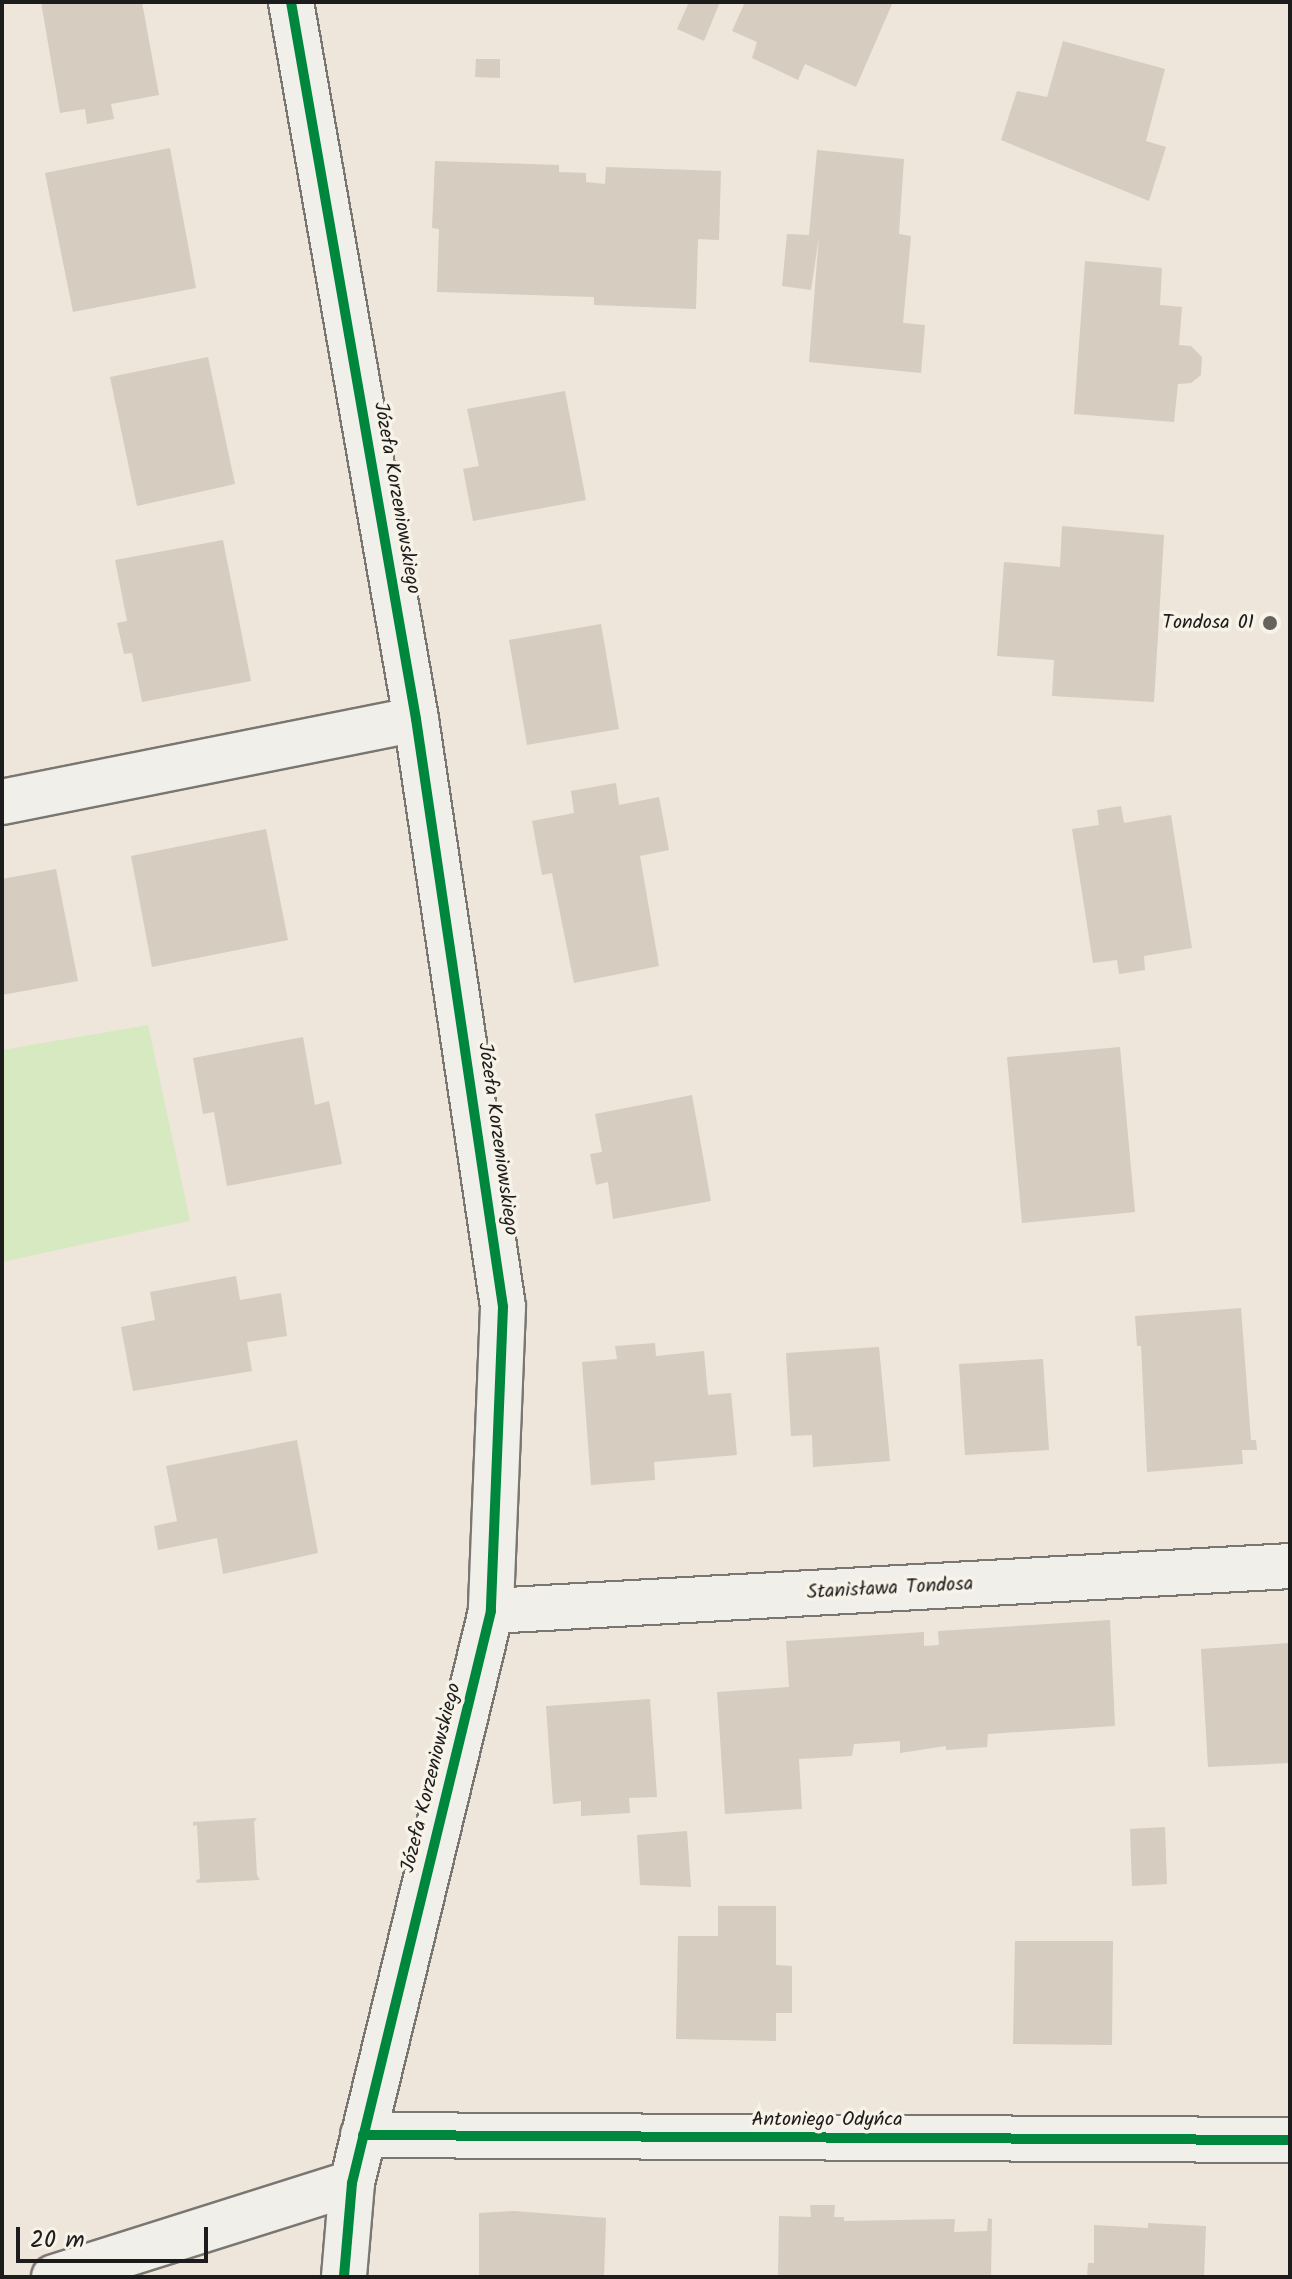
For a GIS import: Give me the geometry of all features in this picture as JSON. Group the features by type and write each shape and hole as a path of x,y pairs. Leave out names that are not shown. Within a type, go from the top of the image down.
{"street":[{"name":"Józefa Korzeniowskiego","path":"291,2 416,719 503,1307 491,1611 352,2183 344,2277"},
{"path":"2,802 416,719"},
{"name":"Stanisława Tondosa","path":"491,1611 1290,1566"},
{"name":"Antoniego Odyńca","path":"363,2135 1290,2140"},
{"path":"54,2277 352,2183"}],"green space":[{"path":"148,1025 190,1221 2,1262 2,1050"}],"building":[{"path":"41,2 142,2 159,95 111,104 114,119 87,124 85,109 60,113"},
{"path":"689,2 720,2 704,41 677,29"},
{"path":"745,2 893,2 856,87 805,64 798,80 752,58 757,42 732,31"},
{"path":"1063,41 1165,69 1146,141 1166,147 1149,201 1001,140 1017,91 1047,97"},
{"path":"476,59 500,59 500,78 475,77"},
{"path":"170,148 196,288 73,312 45,173"},
{"path":"817,150 904,159 899,234 911,236 903,323 925,325 921,373 809,362 819,236 811,290 782,286 787,234 809,235"},
{"path":"435,161 559,165 559,172 586,173 586,182 605,184 606,167 721,171 719,240 698,239 696,309 594,305 594,297 437,292 439,229 432,228"},
{"path":"1085,261 1162,268 1160,305 1182,307 1179,345 1191,346 1202,357 1201,375 1191,383 1178,384 1174,422 1074,414"},
{"path":"208,357 235,484 137,506 110,377"},
{"path":"565,391 586,500 473,521 463,469 479,466 467,409"},
{"path":"1062,526 1164,535 1154,702 1052,696 1054,660 997,656 1004,562 1060,567"},
{"path":"223,540 251,681 142,702 132,653 124,654 117,623 127,621 115,560"},
{"path":"601,624 619,729 527,745 509,640"},
{"path":"616,783 619,805 659,797 669,850 640,856 659,966 574,983 552,873 542,875 532,821 574,813 571,791"},
{"path":"1121,806 1124,823 1171,815 1192,948 1144,956 1145,970 1119,974 1117,960 1093,963 1072,829 1099,825 1097,810"},
{"path":"266,829 288,940 152,967 131,856"},
{"path":"56,869 78,981 2,995 2,879"},
{"path":"303,1037 315,1105 329,1101 342,1164 227,1186 214,1112 203,1114 193,1058"},
{"path":"1120,1047 1135,1212 1022,1223 1007,1057"},
{"path":"692,1095 711,1201 613,1219 608,1182 596,1185 590,1154 602,1152 595,1114"},
{"path":"236,1276 240,1300 281,1293 287,1336 247,1342 252,1371 133,1391 121,1327 155,1320 150,1292"},
{"path":"1241,1308 1251,1440 1256,1440 1257,1450 1242,1450 1243,1464 1147,1472 1141,1346 1137,1346 1135,1316"},
{"path":"655,1343 656,1356 704,1351 708,1395 731,1393 737,1455 654,1462 655,1480 591,1485 582,1362 617,1359 615,1346"},
{"path":"879,1347 890,1461 813,1467 812,1435 791,1436 786,1353"},
{"path":"1043,1359 1049,1450 965,1455 959,1364"},
{"path":"297,1440 318,1553 223,1574 217,1538 158,1550 154,1526 177,1521 166,1466"},
{"path":"1110,1620 1115,1726 988,1734 987,1747 946,1750 946,1746 900,1753 900,1741 854,1744 852,1756 799,1759 802,1809 725,1814 717,1692 789,1687 786,1641 924,1632 924,1646 939,1645 938,1631"},
{"path":"1290,1643 1290,1763 1208,1767 1201,1649"},
{"path":"650,1699 657,1797 629,1798 630,1813 581,1816 581,1801 553,1804 546,1706"},
{"path":"257,1818 254,1822 257,1875 260,1880 197,1883 196,1880 200,1879 197,1825 193,1826 193,1822"},
{"path":"1165,1827 1167,1884 1132,1886 1130,1829"},
{"path":"687,1831 691,1887 640,1885 637,1835"},
{"path":"718,1906 776,1906 776,1965 792,1966 792,2013 776,2013 776,2041 676,2039 678,1936 718,1936"},
{"path":"1015,1941 1113,1941 1112,2045 1013,2044"},
{"path":"810,2205 835,2205 834,2217 844,2217 844,2221 955,2219 954,2232 987,2231 988,2218 992,2219 991,2277 778,2277 779,2216 811,2217"},
{"path":"514,2211 606,2218 604,2277 479,2277 479,2213"},
{"path":"1148,2223 1206,2226 1204,2277 1087,2277 1088,2263 1094,2263 1094,2225 1148,2228"}],"cycle path":[{"path":"291,2 416,719 503,1307 491,1611 352,2183 344,2277"},
{"path":"363,2135 1290,2140"}],"place":[{"name":"Tondosa 01","path":"1270,623"}]}
